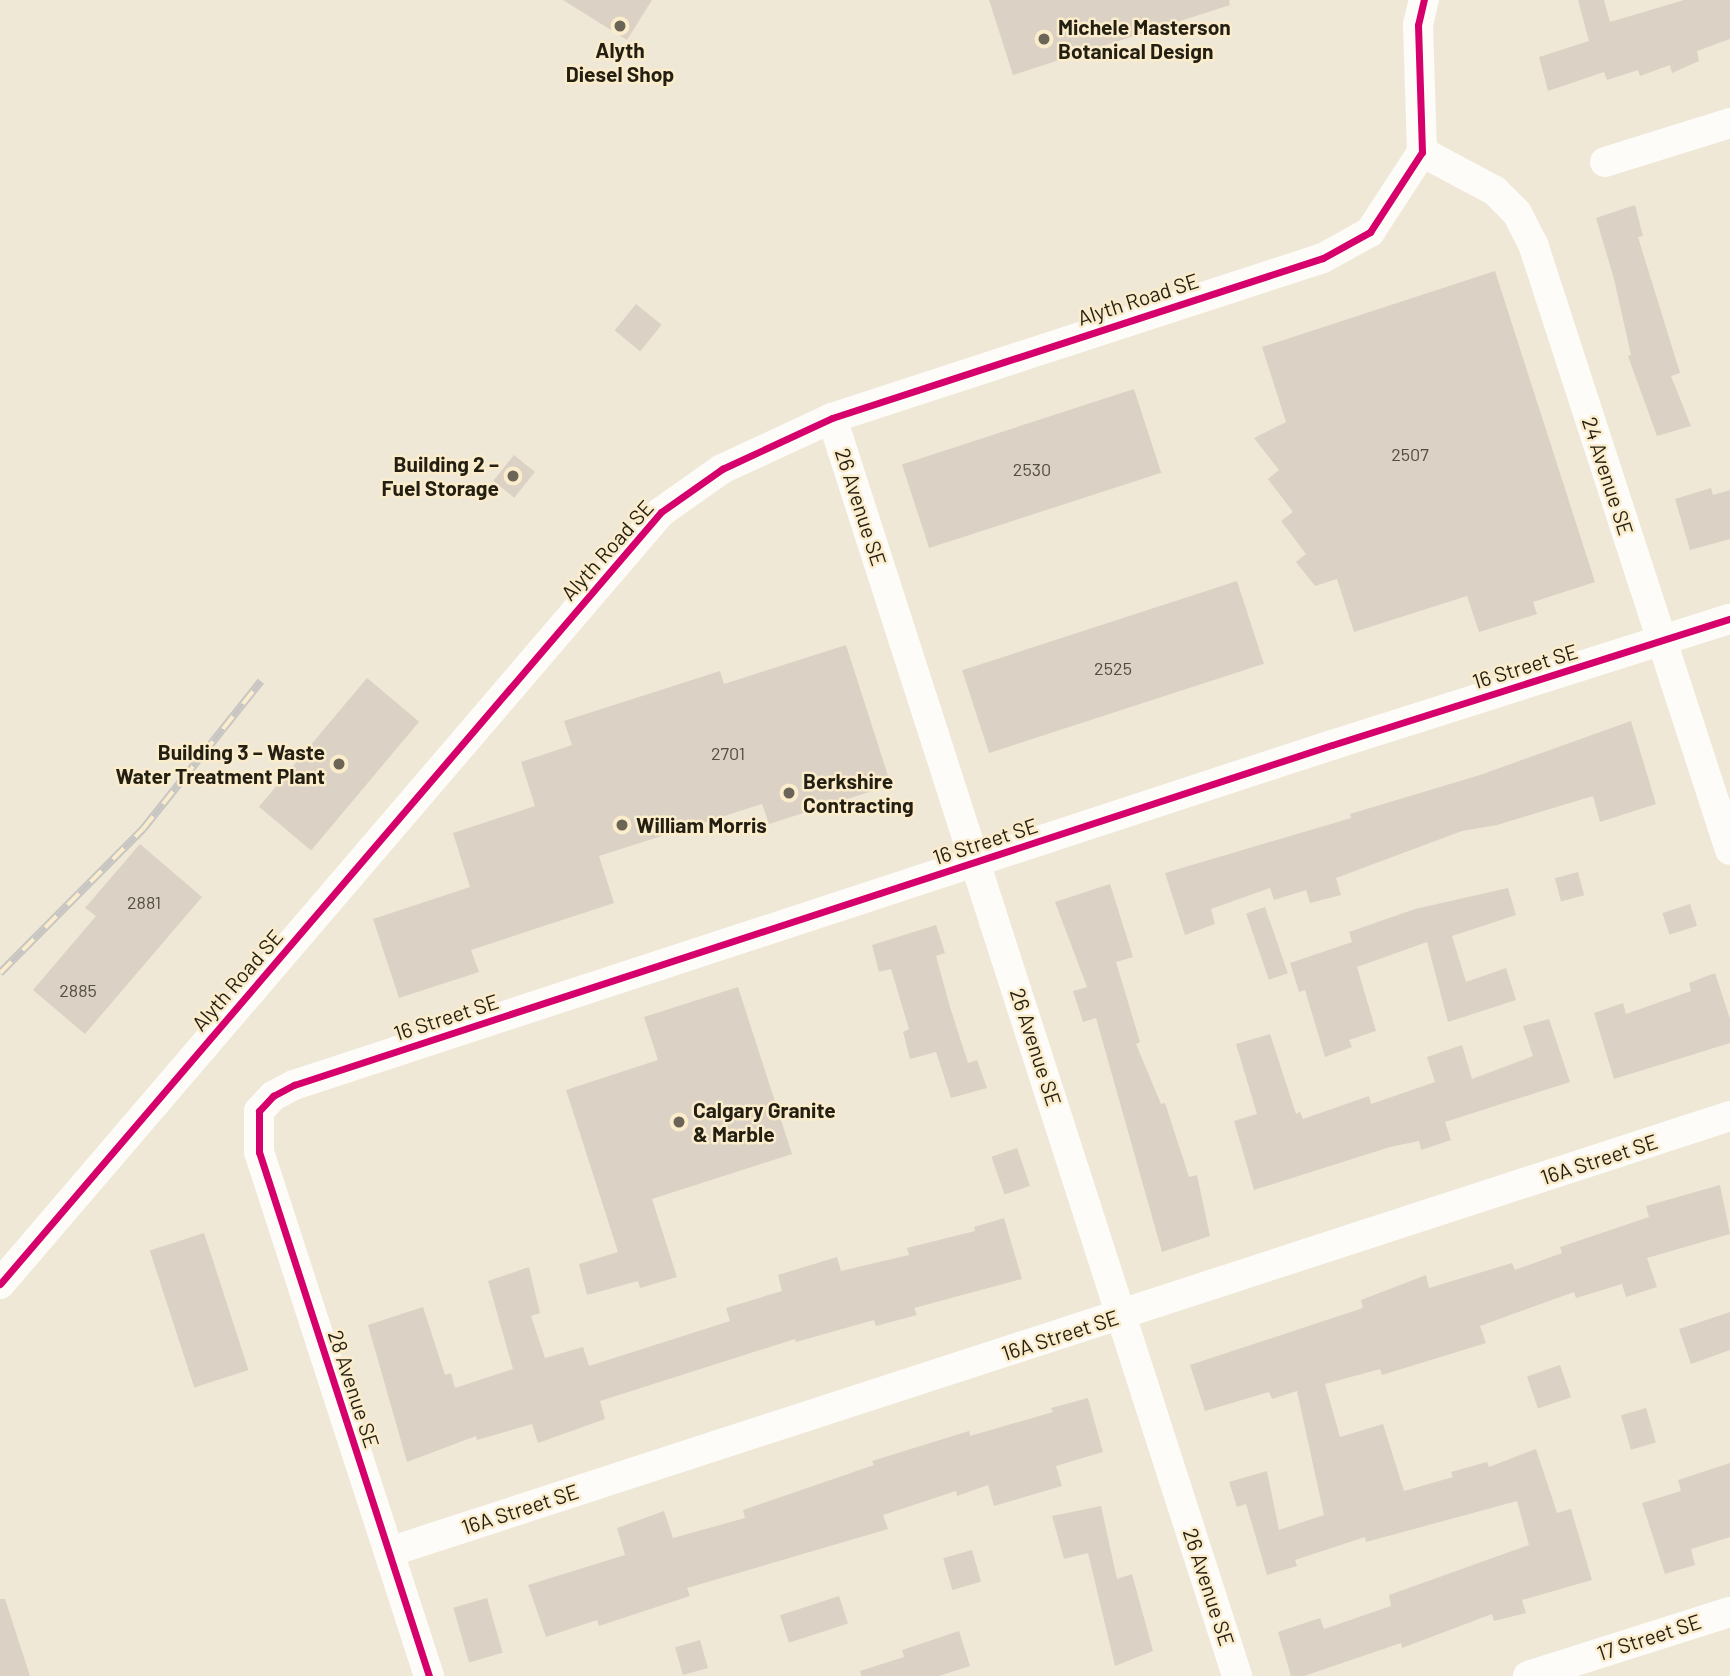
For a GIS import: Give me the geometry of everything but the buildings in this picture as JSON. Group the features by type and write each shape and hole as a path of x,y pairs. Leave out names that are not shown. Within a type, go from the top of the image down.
{"street":[{"path":"1422,152 1418,25 1424,0"},
{"path":"1605,162 1730,122"},
{"name":"Alyth Road SE","path":"0,1284 661,512 722,469 832,418 1323,258 1370,232 1422,152"},
{"name":"24 Avenue SE","path":"1422,152 1495,191 1517,213 1533,244 1730,850"},
{"name":"26 Avenue SE","path":"832,418 1237,1676"},
{"name":"16 Street SE","path":"259,1111 294,1085 1730,619"},
{"name":"28 Avenue SE","path":"259,1111 259,1152 429,1676"},
{"name":"16A Street SE","path":"389,1552 1730,1116"},
{"name":"17 Street SE","path":"1528,1676 1730,1612"}],"railway":[{"path":"0,973 143,829 261,681"}],"cycle path":[{"path":"0,1284 661,512 722,469 832,418 1323,258 1370,232 1422,152 1418,25 1424,0"},
{"path":"429,1676 259,1152 259,1111 273,1096 294,1085 1332,745 1730,619"}],"place":[{"name":"Alyth Diesel Shop","path":"620,26"},
{"name":"Michele Masterson Botanical Design","path":"1044,39"},
{"name":"Building 2 – Fuel Storage","path":"513,476"},
{"name":"Building 3 – Waste Water Treatment Plant","path":"339,764"},
{"name":"Berkshire Contracting","path":"789,793"},
{"name":"William Morris","path":"622,825"},
{"name":"Calgary Granite & Marble","path":"679,1122"}]}
